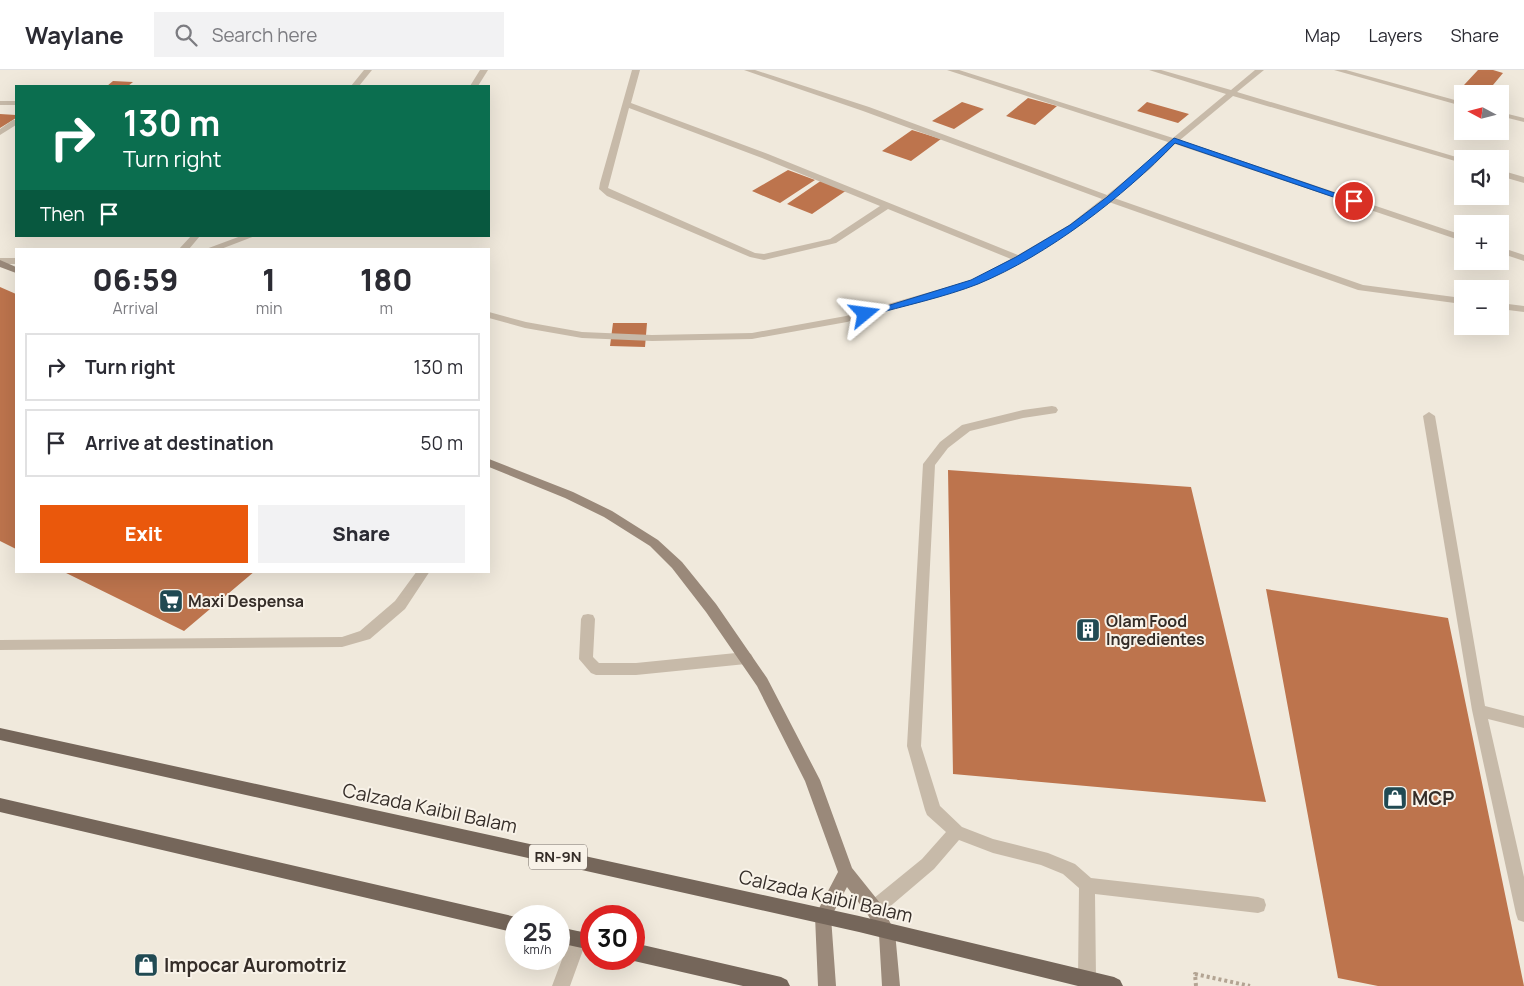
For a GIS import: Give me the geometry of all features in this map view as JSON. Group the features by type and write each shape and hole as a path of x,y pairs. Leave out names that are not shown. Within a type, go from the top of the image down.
{"main road":[{"name":"Calzada Kaibil Balam","path":"0,734 823,916 1114,986"},
{"path":"0,806 505,922"},
{"path":"645,955 781,986"}],"street":[{"path":"356,85 368,70"},
{"path":"475,85 484,70"},
{"path":"636,70 603,189 753,255 764,257 833,241 888,205"},
{"path":"748,70 866,109 1110,199 1361,288 1454,300"},
{"path":"951,70 1174,140 1454,235"},
{"path":"1154,70 1454,159"},
{"path":"490,315 525,325 582,335 652,338 752,336 847,320 974,282 1019,259 1072,227 1110,199 1148,167 1174,140 1230,92 1260,70"},
{"path":"1338,70 1454,102"},
{"path":"0,103 15,104"},
{"path":"627,104 888,205 1019,259"},
{"path":"1509,116 1524,120"},
{"path":"0,133 15,123"},
{"path":"1509,175 1524,180"},
{"path":"185,248 195,237"},
{"path":"214,248 248,237"},
{"path":"1509,253 1524,258"},
{"path":"0,262 15,261"},
{"path":"0,262 15,270"},
{"path":"1509,307 1524,309"},
{"path":"1052,410 1023,414 966,428 944,445 929,464 914,746 933,810 956,832 993,846 1042,858 1069,869 1087,885 1258,905"},
{"path":"1429,416 1479,710 1524,914"},
{"path":"490,463 569,494 608,514 654,543 677,565 712,608 762,682 812,780 846,873 874,909 887,932 891,986"},
{"path":"0,645 342,642 365,635 400,605 423,573"},
{"path":"588,619 586,659 596,670 636,669 746,658"},
{"path":"1479,710 1524,722"},
{"path":"874,909 928,864 956,832"},
{"path":"827,986 823,916 846,873"},
{"path":"1087,885 1087,979"},
{"path":"561,986 580,949"}],"path":[{"path":"1196,986 1195,974 1250,986"}],"building":[{"path":"1478,70 1493,70 1503,73 1493,85 1464,85"},
{"path":"113,81 133,82 129,85 108,85"},
{"path":"1028,98 1057,106 1035,125 1006,116"},
{"path":"962,102 984,109 954,129 932,121"},
{"path":"1147,102 1189,114 1178,123 1137,111"},
{"path":"0,114 15,115 15,119 0,128"},
{"path":"912,130 941,139 911,161 882,151"},
{"path":"788,170 815,180 780,203 752,191"},
{"path":"822,180 847,190 812,214 787,204"},
{"path":"0,287 15,294 15,548 0,541"},
{"path":"613,323 647,323 645,347 610,346"},
{"name":"Olam Food Ingredientes","path":"948,470 1191,487 1266,802 953,774"},
{"name":"Maxi Despensa","path":"66,573 253,573 184,631"},
{"name":"MCP","path":"1266,589 1448,618 1524,986 1378,986 1338,978"}],"place":[{"name":"Maxi Despensa","path":"171,601"},
{"name":"Olam Food Ingredientes","path":"1088,630"},
{"name":"MCP","path":"1395,798"},
{"name":"Impocar Auromotriz","path":"146,965"}],"route":[{"path":"865,314 974,282 1019,259 1072,227 1110,199 1148,167 1174,140 1354,201"}]}
